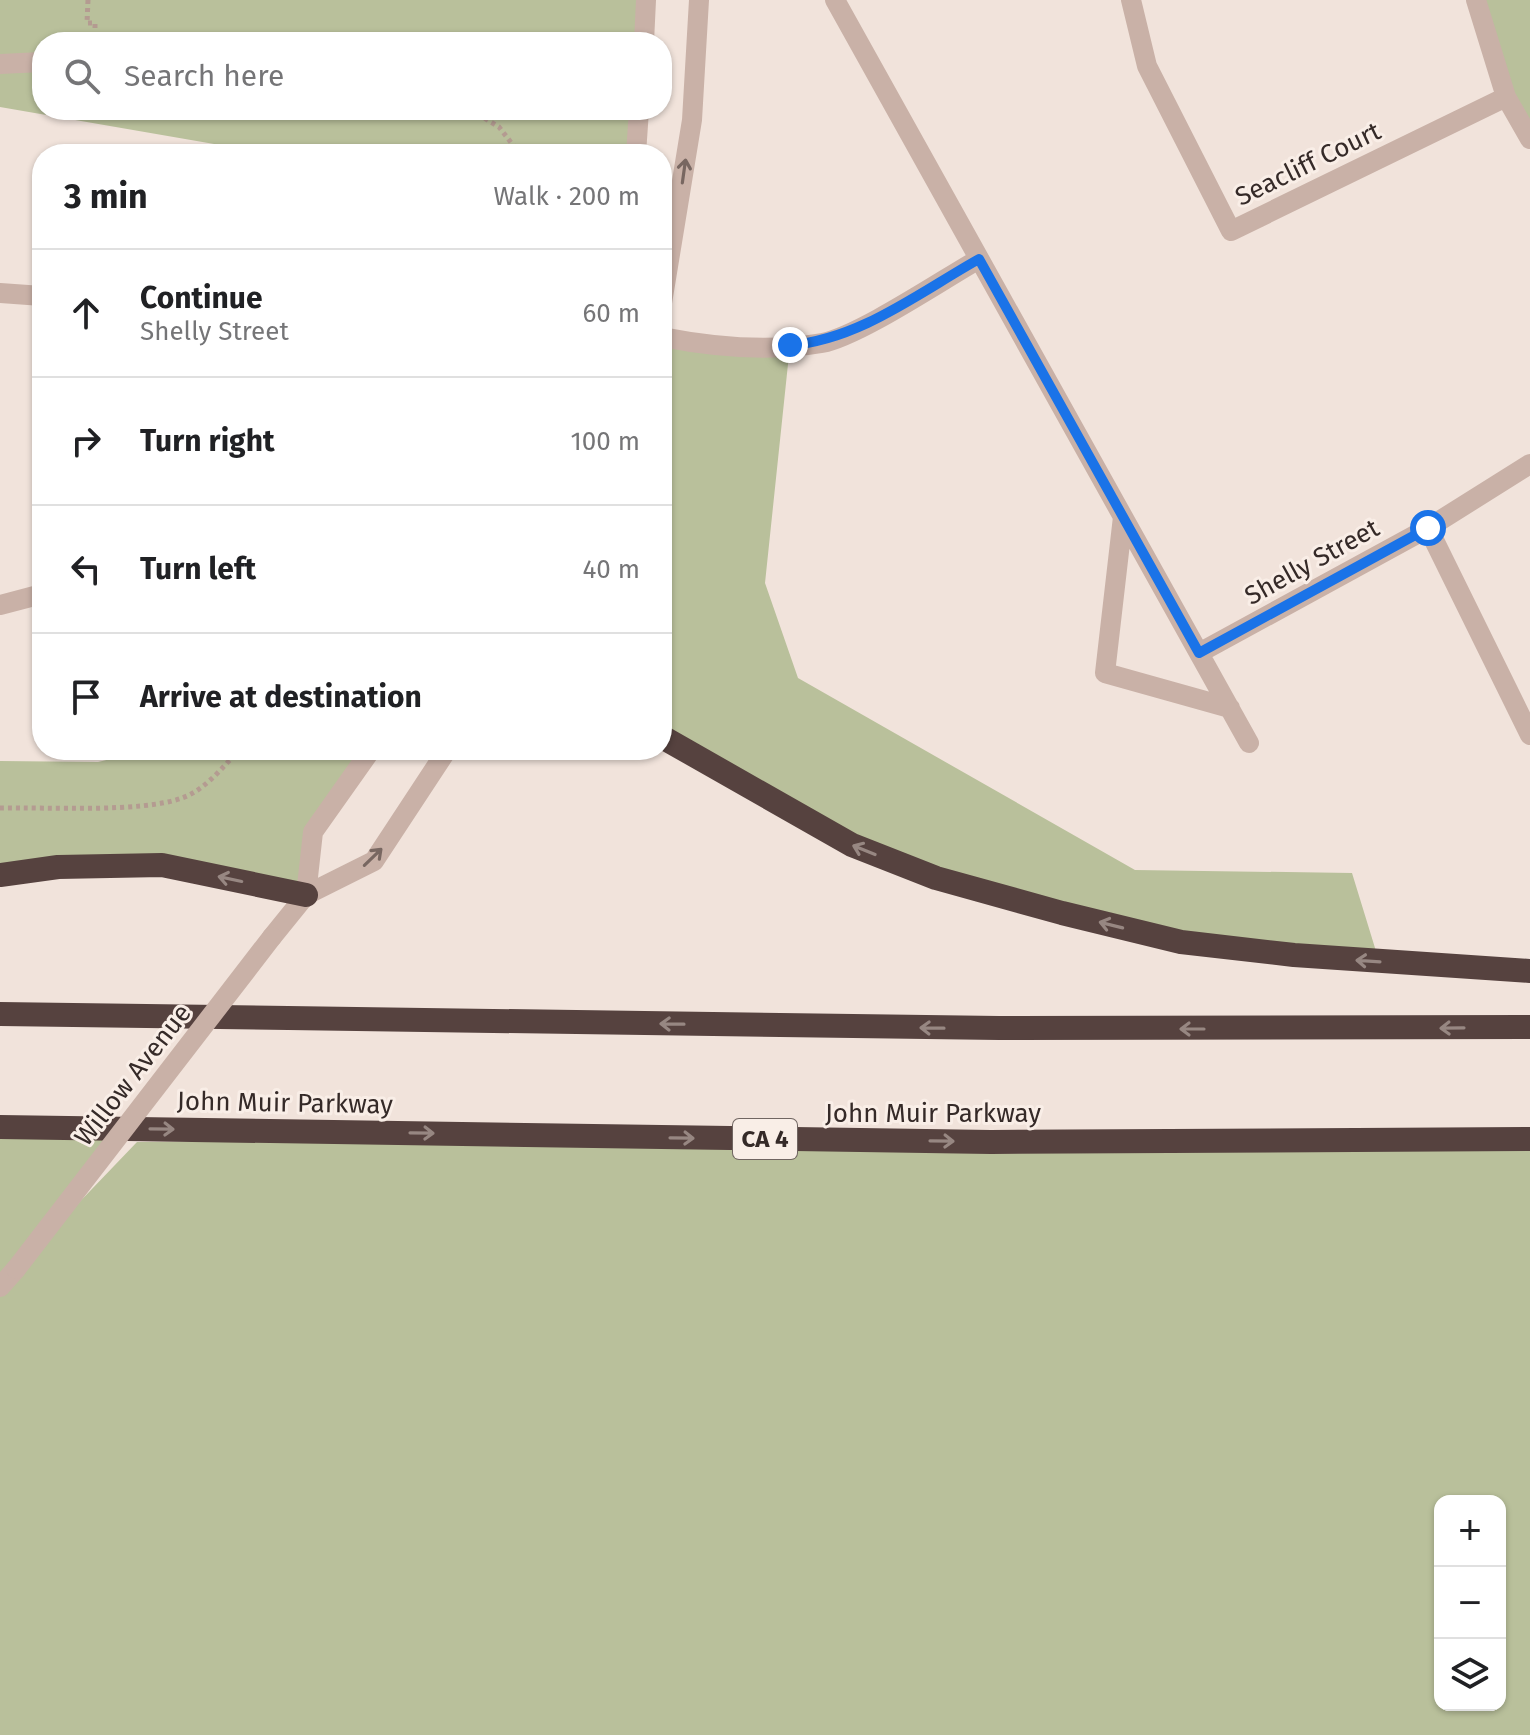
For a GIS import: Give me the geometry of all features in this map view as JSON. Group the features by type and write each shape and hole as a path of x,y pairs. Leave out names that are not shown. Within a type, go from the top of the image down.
{"highway":[{"path":"672,743 852,845 936,878 1062,913 1181,942 1294,955 1530,971"},
{"path":"0,875 58,867 162,865 306,895"},
{"path":"0,1014 985,1028 1530,1027"},
{"name":"John Muir Parkway","path":"0,1127 991,1142 1530,1139"}],"street":[{"path":"644,32 646,0"},
{"path":"672,242 692,120 699,0"},
{"path":"835,0 1249,743"},
{"name":"Seacliff Court","path":"1131,0 1147,66 1231,231 1506,97"},
{"path":"1476,0 1506,97 1530,139"},
{"path":"0,64 32,62"},
{"path":"637,144 638,120"},
{"path":"672,339 743,346 823,342 848,333 979,259"},
{"path":"0,293 32,295"},
{"name":"Shelly Street","path":"1199,653 1428,528 1530,464"},
{"path":"1123,517 1105,673 1230,708"},
{"path":"1428,528 1530,735"},
{"path":"0,605 32,597"},
{"path":"306,895 313,832 364,760"},
{"name":"Willow Avenue","path":"0,1287 306,895 374,861 440,760"}],"path":[{"path":"88,0 87,23 95,23 95,32"},
{"path":"487,120 499,127 512,144"},
{"path":"0,808 134,805 184,798 211,779 229,760"}],"green space":[{"path":"0,0 646,0 644,32 32,32 32,113 0,107"},
{"path":"1476,0 1530,0 1530,139"},
{"path":"75,120 638,120 637,144 214,144"},
{"path":"672,338 790,345 765,583 798,678 1135,870 1352,873 1379,961 1294,955 936,878 672,738"},
{"path":"364,760 313,832 306,895 162,865 0,875 0,761"},
{"path":"0,1127 115,1128 21,1263 137,1142 1530,1133 1530,1735 0,1735"}],"route":[{"path":"790,345 823,342 848,333 979,259 1199,653 1428,528"}]}
